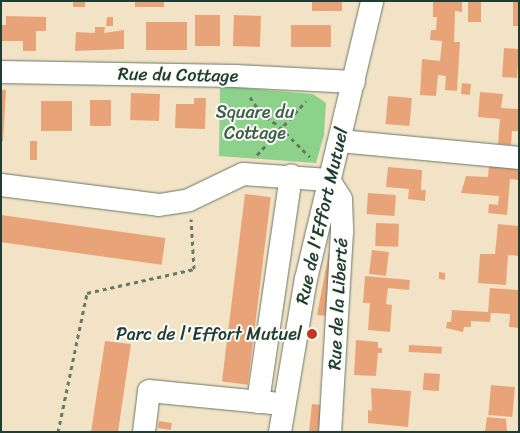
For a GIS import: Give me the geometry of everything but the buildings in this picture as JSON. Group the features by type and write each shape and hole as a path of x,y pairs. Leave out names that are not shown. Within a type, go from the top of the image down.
{"street":[{"name":"Rue de l'Effort Mutuel","path":"280,432 306,279 340,141 346,81 372,1"},
{"name":"Rue du Cottage","path":"1,72 235,76 346,81"},
{"path":"340,141 519,158"},
{"path":"1,185 146,204 189,200 243,174 330,178"},
{"path":"258,402 291,176"},
{"name":"Rue de la Liberté","path":"330,178 341,199 342,232 330,432"},
{"path":"144,432 150,391 284,404"}],"path":[{"path":"235,76 260,112 280,127 330,178"},
{"path":"243,174 280,127 313,94 346,81"},
{"path":"58,432 87,293 194,270 189,200"}],"green space":[{"name":"Square du Cottage","path":"220,86 313,94 326,103 324,135 316,163 219,156"}],"place":[{"name":"Parc de l'Effort Mutuel","path":"312,334"}]}
